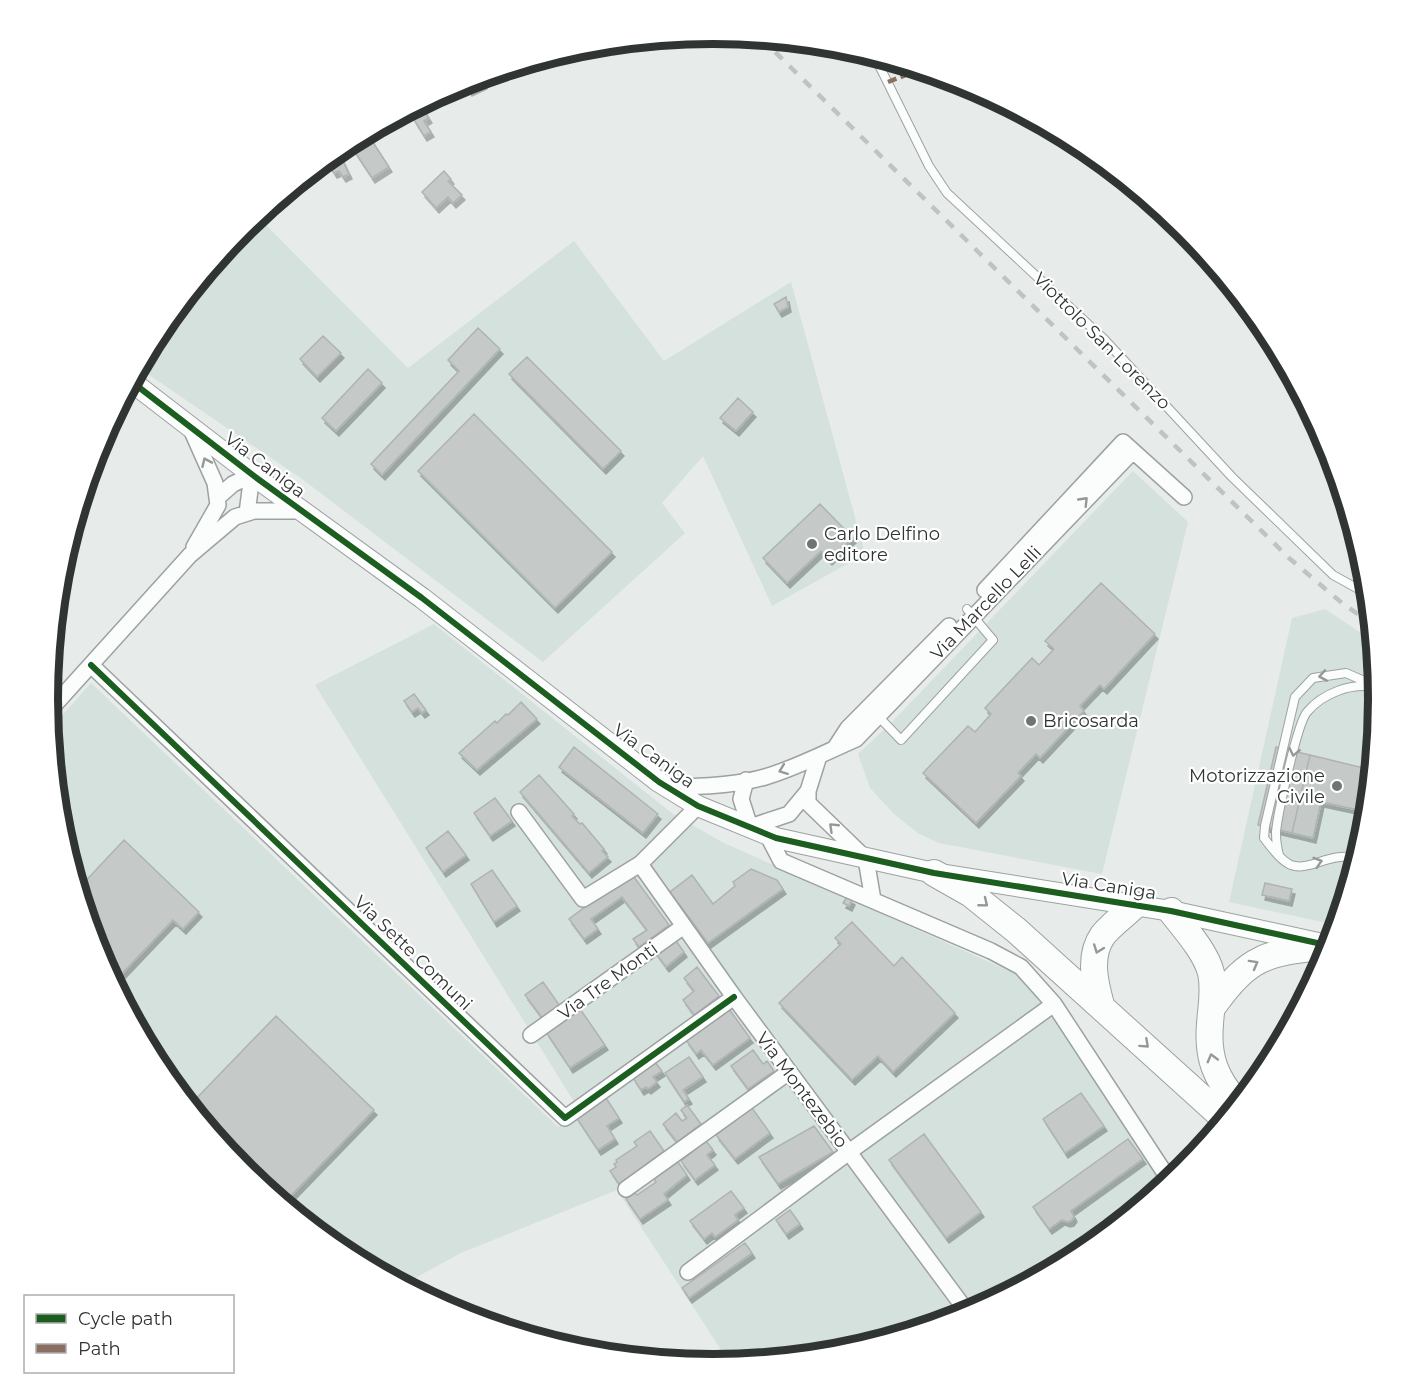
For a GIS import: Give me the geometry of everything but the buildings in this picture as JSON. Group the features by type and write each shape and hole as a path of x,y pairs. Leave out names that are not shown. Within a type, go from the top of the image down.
{"highway":[{"path":"934,873 971,894 1016,930 1219,1114"},
{"path":"1101,1005 1093,961 1102,936 1135,905"},
{"path":"1171,911 1195,942 1211,972 1214,1005 1210,1022 1209,1050 1218,1079 1233,1097"},
{"path":"1214,1005 1232,980 1253,963 1282,952 1320,947"}],"street":[{"name":"Via Caniga","path":"138,387 252,475 422,597 668,788 698,806 759,831 866,859 934,873 1171,911 1321,944"},
{"path":"190,427 215,483 218,505 190,555"},
{"name":"Via Marcello Lelli","path":"668,788 728,784 765,777 835,748 848,728 873,711 1128,446 1184,497"},
{"path":"217,498 233,484 252,475"},
{"path":"247,513 252,475"},
{"path":"58,701 190,555 235,517 254,511 302,511"},
{"name":"Via Sette Comuni","path":"91,665 565,1119 734,997"},
{"path":"819,756 808,791 808,803 866,859 873,900"},
{"path":"746,780 741,799 759,831 781,861 991,951 1021,967 1054,1005 1165,1173"},
{"path":"759,831 789,814 808,791"},
{"path":"519,812 584,898 640,864 698,806"},
{"name":"Via Montezebio","path":"640,864 734,997 962,1305"},
{"name":"Via Tre Monti","path":"531,1035 684,926"},
{"path":"688,1272 849,1152 1054,1005"},
{"path":"626,1189 789,1072"}],"lane":[{"name":"Viottolo San Lorenzo","path":"879,65 929,166 947,193 1104,339 1232,477 1333,575 1359,590"},
{"path":"873,711 901,740 993,640 970,612"},
{"path":"1348,858 1338,856 1302,867 1291,865 1281,858 1264,838 1264,826 1295,697 1313,678 1346,673 1368,682"},
{"path":"1281,858 1278,854 1276,831 1298,732 1307,712 1319,702 1348,686 1368,687"}],"shaded area":[{"path":"264,223 408,368 574,241 664,361 791,282 865,554 772,606 703,456 662,503 685,533 543,662 302,479 145,372 194,300 221,267"},
{"path":"1133,471 1188,522 1102,874 939,843 919,834 895,815 870,788 858,754 892,722"},
{"path":"1325,609 1365,636 1368,698 1363,784 1346,868 1329,923 1229,902 1292,618"},
{"path":"434,624 673,814 722,842 1018,975 1056,1020 1159,1178 1112,1218 1077,1243 1003,1286 924,1319 841,1341 799,1348 723,1354 617,1190 461,1253 412,1280 386,1266 315,1218 250,1162 194,1097 169,1062 146,1026 108,949 81,868 64,784 59,719 91,683 558,1127 581,1113 315,685"}],"railway":[{"path":"769,46 1289,558 1363,618"}],"marked path":[{"path":"888,82 909,74"}],"cycle path":[{"path":"138,386 258,479 422,598 659,782 698,806 776,838 934,873 1171,911 1321,944"},
{"path":"91,665 565,1118 734,997"}],"place":[{"name":"Carlo Delfino editore","path":"812,544"},
{"name":"Bricosarda","path":"1031,721"},
{"name":"Motorizzazione Civile","path":"1337,786"}]}
